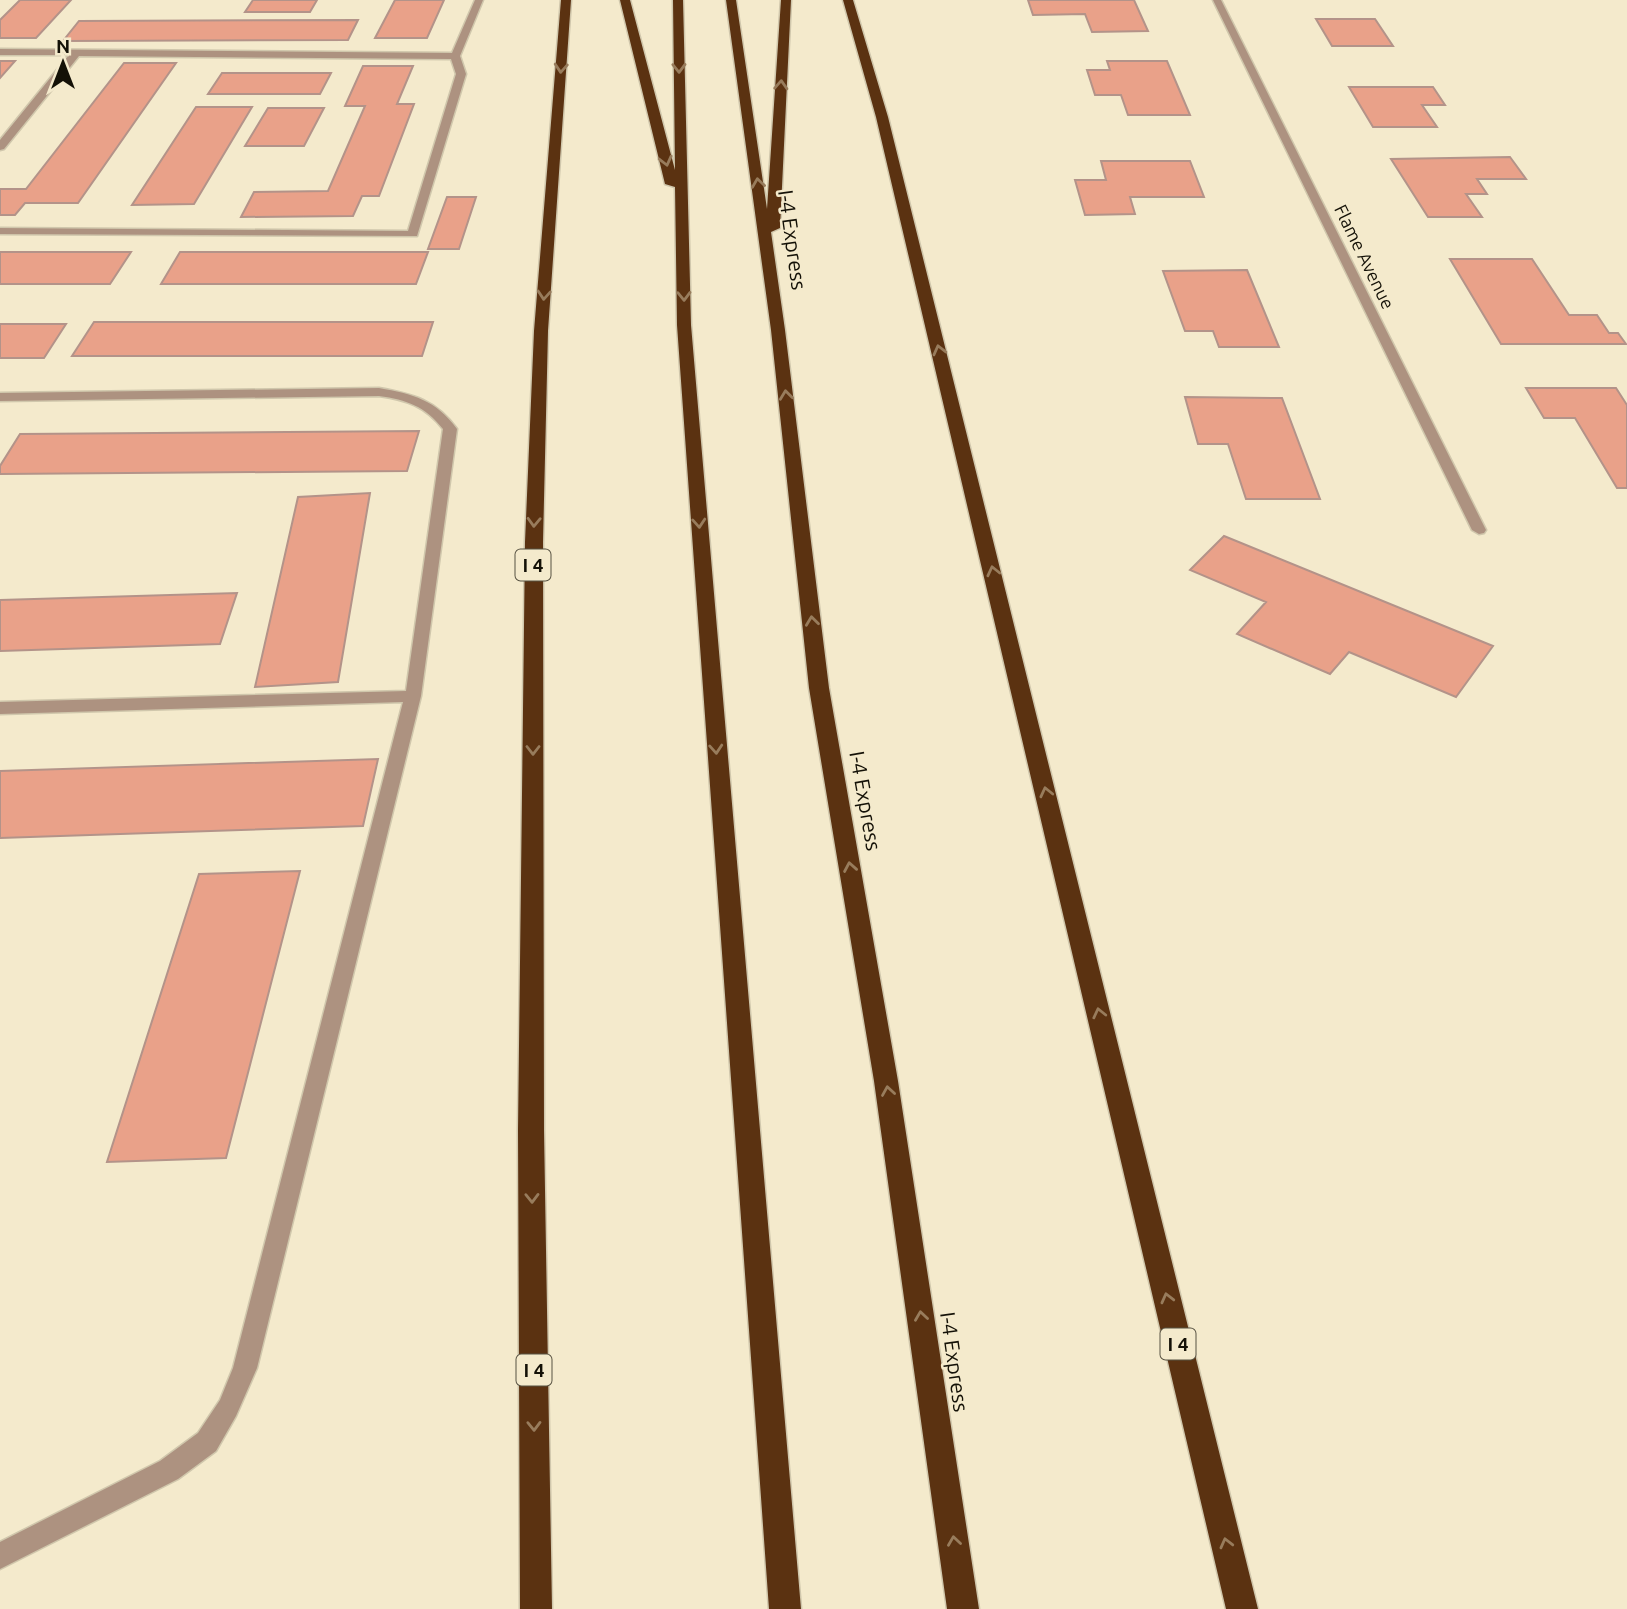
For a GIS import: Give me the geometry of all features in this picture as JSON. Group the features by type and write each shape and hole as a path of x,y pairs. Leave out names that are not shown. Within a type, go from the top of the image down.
{"highway":[{"name":"I 4","path":"536,1609 531,1130 534,542 541,331 566,0"},
{"path":"625,0 682,221"},
{"path":"678,0 687,367 785,1609"},
{"name":"I-4 Express","path":"731,0 771,275 819,688 886,1081 963,1609"},
{"path":"771,275 786,0"},
{"name":"I 4","path":"848,0 892,157 1242,1609"}],"street":[{"path":"0,231 413,234 461,74 455,56 479,0"},
{"name":"Flame Avenue","path":"1217,0 1479,530"},
{"path":"0,52 455,56"},
{"path":"0,148 76,53"},
{"path":"0,397 367,392 414,398 435,408 450,429 413,696 245,1368 228,1408 207,1442 169,1470 0,1556"},
{"path":"0,708 413,696"}],"building":[{"path":"20,0 71,0 36,38 0,38 0,20"},
{"path":"253,0 317,0 310,12 245,12"},
{"path":"395,0 444,0 427,38 375,38"},
{"path":"1028,0 1134,0 1148,31 1092,32 1085,14 1033,15"},
{"path":"1316,19 1375,19 1393,46 1332,46"},
{"path":"358,20 348,40 63,41 79,21"},
{"path":"0,61 15,61 0,78"},
{"path":"1107,61 1167,61 1190,115 1128,115 1121,95 1095,95 1087,70 1110,70"},
{"path":"124,63 176,63 78,203 25,203 15,215 0,215 0,189 26,189"},
{"path":"363,66 413,66 397,104 414,104 379,196 362,196 353,216 241,217 254,192 328,191 365,106 345,106"},
{"path":"222,73 331,73 320,94 208,94"},
{"path":"1349,87 1433,87 1445,105 1422,105 1437,127 1373,127"},
{"path":"196,107 252,107 194,204 132,205"},
{"path":"268,108 324,108 304,146 245,146"},
{"path":"1510,157 1526,179 1477,179 1487,194 1466,194 1482,217 1428,217 1391,159"},
{"path":"1101,161 1190,161 1204,197 1130,197 1135,214 1085,215 1075,180 1106,180"},
{"path":"447,197 476,197 459,249 428,249"},
{"path":"0,252 131,252 110,284 0,284"},
{"path":"180,252 428,252 416,284 161,284"},
{"path":"1450,259 1532,259 1569,315 1597,315 1609,333 1618,333 1626,344 1501,344"},
{"path":"1247,270 1279,347 1219,347 1213,331 1185,331 1163,271"},
{"path":"94,322 433,322 422,356 72,356"},
{"path":"0,324 66,324 44,358 0,358"},
{"path":"1526,388 1616,388 1627,405 1627,488 1617,488 1575,418 1544,418"},
{"path":"1185,397 1282,398 1320,499 1246,499 1228,444 1198,444"},
{"path":"419,431 407,471 0,474 0,466 20,434"},
{"path":"370,493 338,682 255,687 298,497"},
{"path":"1224,536 1493,646 1456,697 1349,652 1330,674 1237,634 1266,602 1190,570"},
{"path":"237,593 220,644 0,651 0,600"},
{"path":"378,759 363,826 0,838 0,771"},
{"path":"300,871 226,1158 107,1162 199,874"}]}
